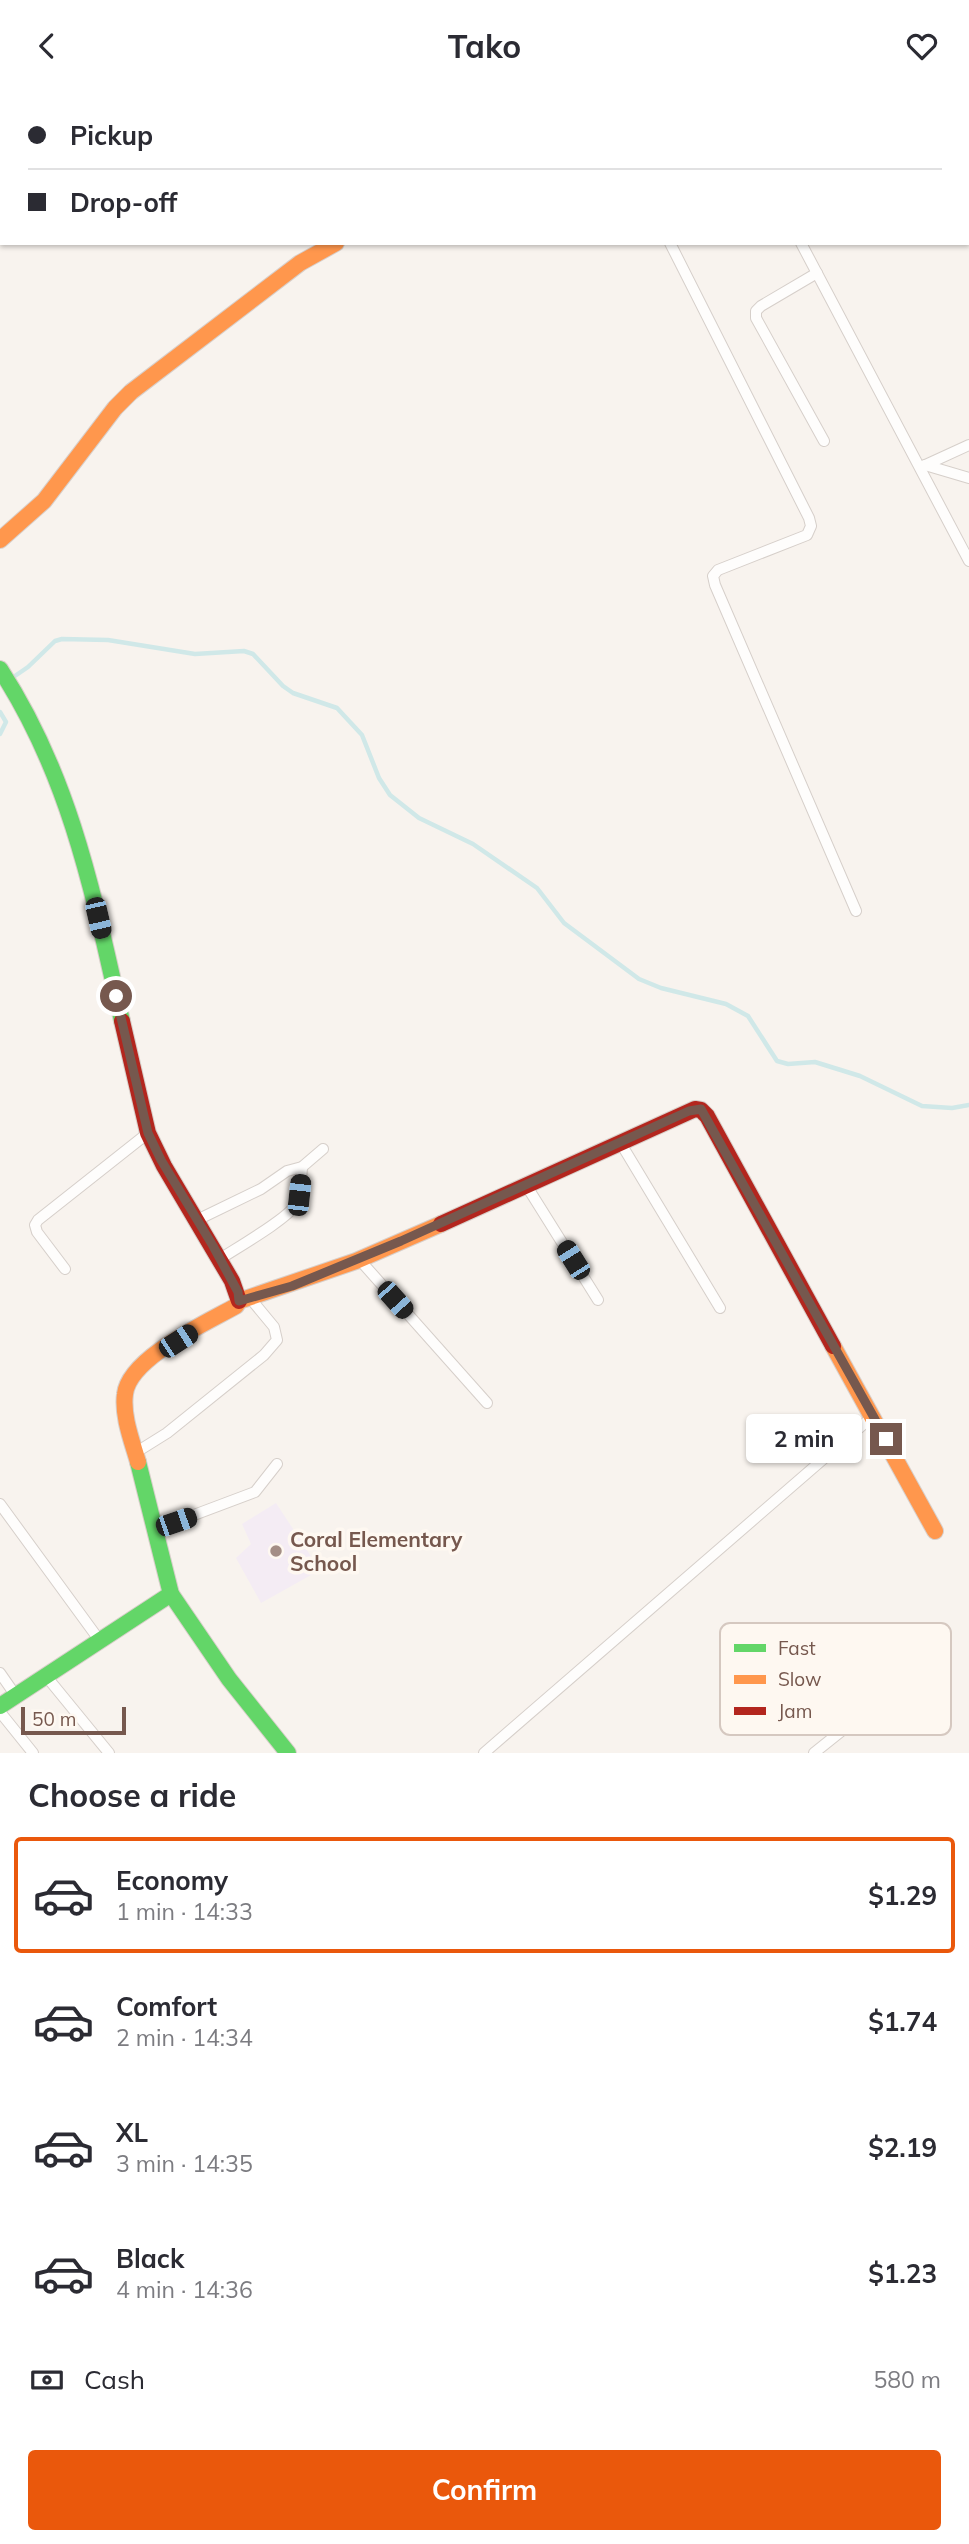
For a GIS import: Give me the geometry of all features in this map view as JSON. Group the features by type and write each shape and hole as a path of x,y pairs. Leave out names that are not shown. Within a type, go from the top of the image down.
{"street":[{"path":"0,540 44,501 115,408 131,392 300,263 332,245"},
{"path":"671,245 809,518 807,535 718,570 713,576 856,911"},
{"path":"802,245 923,466 969,561"},
{"path":"817,273 761,306 756,310 756,318 824,441"},
{"path":"923,466 969,445"},
{"path":"923,466 969,478"},
{"path":"0,669 17,692 51,759 80,841 148,1133 238,1292 274,1327 277,1340 253,1364 167,1433 135,1453"},
{"path":"288,1753 229,1679 171,1594 124,1408 124,1393 132,1374 245,1300 292,1286 358,1258 689,1111 701,1109 936,1531"},
{"path":"65,1269 37,1232 35,1225 38,1220 148,1133"},
{"path":"620,1142 720,1308"},
{"path":"197,1220 261,1189 287,1171 302,1167 323,1149"},
{"path":"220,1259 285,1218 294,1208 299,1195 302,1167"},
{"path":"526,1185 598,1300"},
{"path":"358,1258 487,1403"},
{"path":"484,1753 873,1416"},
{"path":"153,1529 255,1492 277,1464"},
{"path":"0,1504 100,1641"},
{"path":"0,1706 171,1594"},
{"path":"0,1673 16,1696"},
{"path":"46,1676 109,1753"},
{"path":"0,1712 33,1753"},
{"path":"814,1753 836,1735"}],"shaded area":[{"name":"Coral Elementary School","path":"276,1503 320,1570 261,1603 236,1558 251,1544 242,1524"}],"waterway":[{"path":"12,678 55,641 62,639 108,640 195,654 244,651 253,654 293,693 337,708 362,735 379,778 390,795 419,818 473,844 537,888 564,923 639,979 661,988 726,1004 748,1016 777,1061 788,1064 815,1062 860,1076 922,1106 952,1108 969,1105"},
{"path":"0,712 6,722 0,734"}],"traffic: fast":[{"path":"0,669 45,753 77,839 122,1021"},
{"path":"138,1462 171,1594 229,1679 288,1753"},
{"path":"0,1706 171,1594"}],"traffic: slow":[{"path":"0,540 44,501 115,408 131,392 300,263 332,245"},
{"path":"138,1462 126,1420 125,1394 140,1367 154,1355 236,1306 239,1301 356,1261 441,1224"},
{"path":"833,1346 935,1531"}],"traffic: jam":[{"path":"122,1021 148,1133 164,1166 232,1281 239,1301"},
{"path":"441,1224 695,1109 701,1110 707,1116 833,1346"}],"place":[{"name":"Coral Elementary School","path":"276,1551"}],"route":[{"path":"116,996 148,1133 238,1292 239,1301 292,1286 401,1241 689,1111 701,1109 886,1439"}]}
